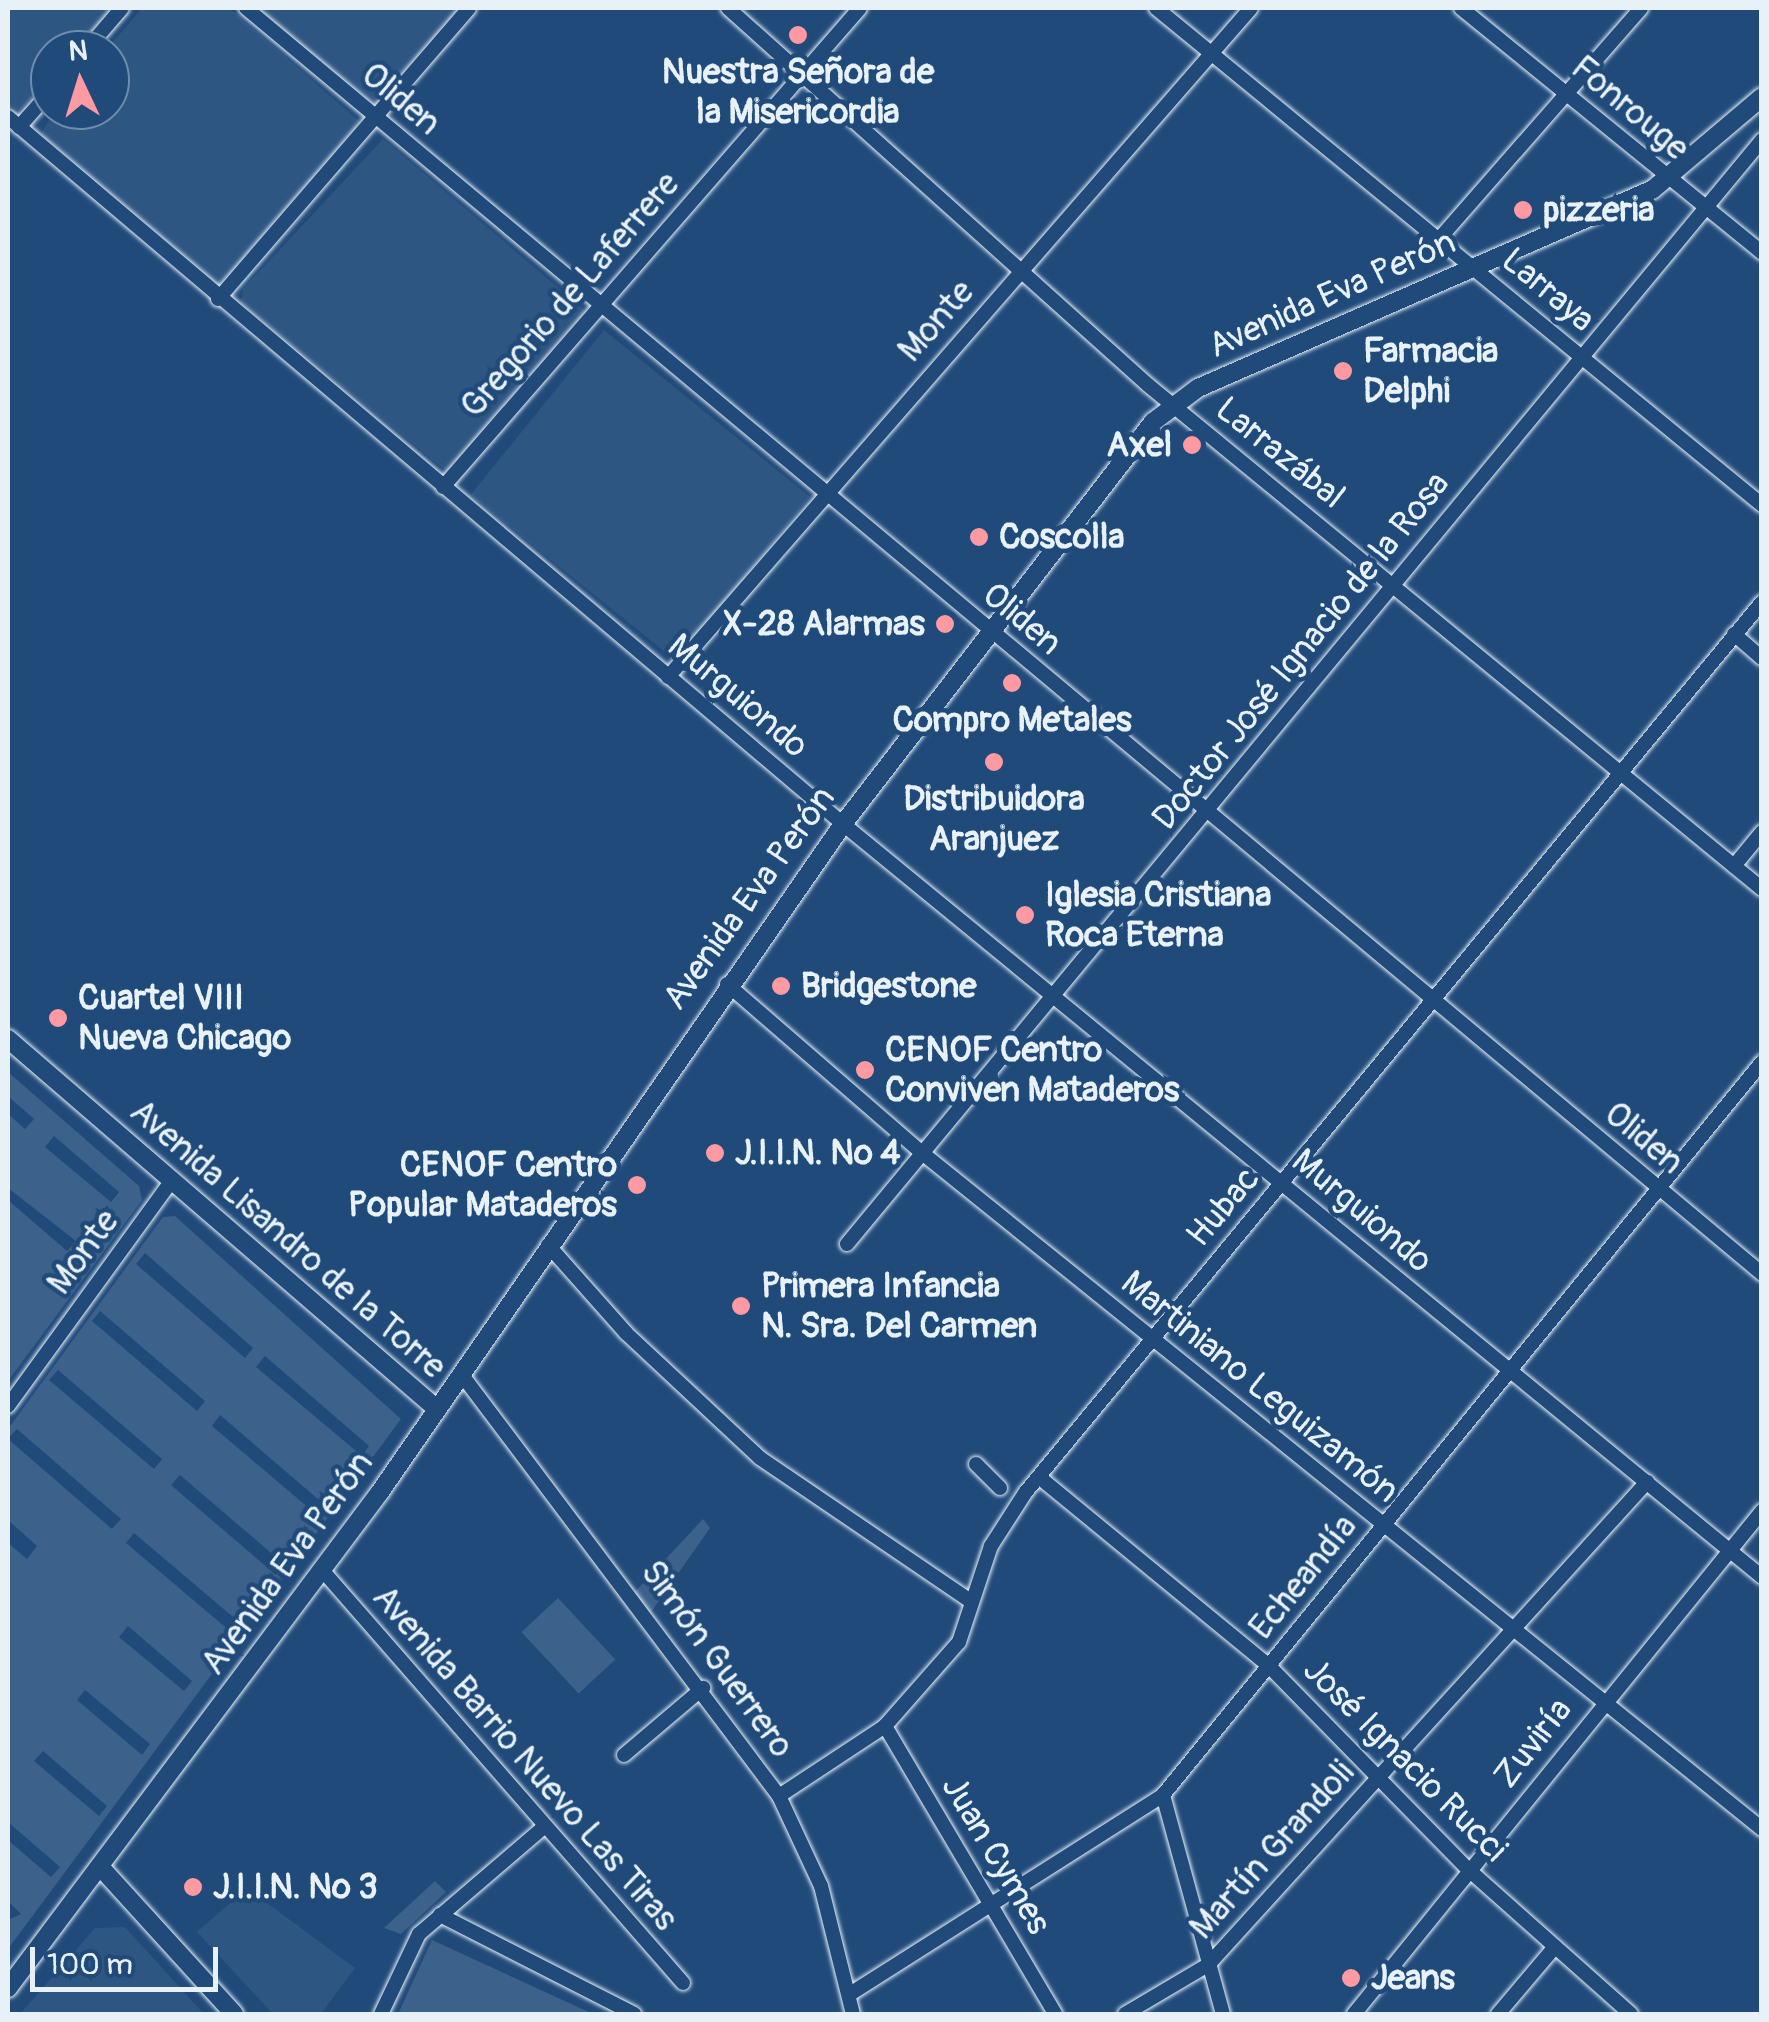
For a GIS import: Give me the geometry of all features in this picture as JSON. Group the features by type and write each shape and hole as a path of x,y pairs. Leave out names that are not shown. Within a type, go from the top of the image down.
{"main road":[{"name":"Avenida Eva Perón","path":"8,1988 104,1871 323,1571 462,1375 727,984 843,824 990,631 1173,404 1668,180 1762,97"},
{"name":"Avenida Lisandro de la Torre","path":"8,1038 437,1409"},
{"path":"104,1871 234,2014"}],"street":[{"path":"103,30 122,8"},
{"name":"Oliden","path":"246,8 1206,816 1762,1274"},
{"path":"218,299 469,8"},
{"name":"Larrazábal","path":"728,8 1019,271 1173,404 1762,889"},
{"name":"Gregorio de Laferrere","path":"443,487 860,8"},
{"name":"Larraya","path":"1156,8 1762,505"},
{"name":"Monte","path":"668,676 1251,8"},
{"name":"Fonrouge","path":"1461,8 1762,253"},
{"path":"1440,238 1641,8"},
{"name":"Murguiondo","path":"13,122 843,824 1762,1577"},
{"name":"Doctor José Ignacio de la Rosa","path":"847,1244 1206,816 1762,140"},
{"name":"Hubac","path":"779,1796 885,1726 959,1642 991,1546 1039,1477 1618,770 1762,602"},
{"path":"1734,634 1762,658"},
{"path":"1734,866 1762,832"},
{"name":"Martiniano Leguizamón","path":"727,984 921,1152 1762,1829"},
{"name":"Echeandía","path":"850,1994 994,1911 1163,1795 1506,1370 1762,1062"},
{"name":"Monte","path":"8,1406 171,1182"},
{"path":"548,1245 626,1333 760,1458 972,1602"},
{"name":"Simón Guerrero","path":"462,1375 704,1688 779,1796 822,1886 853,2014"},
{"path":"976,1464 1000,1488"},
{"name":"José Ignacio Rucci","path":"1039,1477 1268,1666 1381,1774 1470,1872 1630,2014"},
{"name":"Martín Grandoli","path":"1125,2014 1208,1966 1647,1482"},
{"name":"Zuviría","path":"1354,2014 1762,1511"},
{"name":"Avenida Barrio Nuevo Las Tiras","path":"323,1571 683,1983"},
{"path":"624,1755 704,1688"},
{"name":"Juan Cymes","path":"885,1726 1055,2014"},
{"path":"1163,1795 1222,2014"},
{"path":"381,2014 418,1934 545,1826"},
{"path":"440,1915 634,2014"},
{"path":"1498,2014 1554,1948"}],"shaded area":[{"path":"8,8 112,8 93,30 30,30 30,99 19,110 8,105"},
{"path":"142,8 229,8 360,122 220,286 41,134 43,130 130,130 130,30 123,30"},
{"path":"253,8 469,8 376,107"},
{"path":"383,139 586,311 449,473 241,303 243,289"},
{"path":"604,330 810,497 677,662 471,495"},
{"path":"8,1072 139,1186 142,1200 8,1381 8,1200 67,1251 76,1241 8,1188 8,1114 25,1129 34,1119 8,1096","holes":["54,1136 119,1192 111,1202 45,1147"]},
{"path":"175,1216 401,1419 8,1949 8,1920 21,1914 8,1901 8,1840 51,1877 60,1867 8,1822 8,1543 27,1559 37,1546 8,1520 8,1439 112,1529 121,1519 17,1429 8,1438 8,1429 163,1217","holes":["145,1253 253,1348 245,1358 136,1264","100,1311 205,1401 197,1411 92,1321","265,1356 369,1446 362,1456 256,1367","58,1370 162,1459 154,1469 49,1380","220,1415 325,1505 317,1515 212,1426","180,1475 284,1564 276,1575 171,1485","134,1533 239,1622 231,1632 126,1543","128,1626 192,1681 184,1691 119,1637","85,1690 150,1744 142,1755 77,1700","43,1751 107,1806 99,1816 34,1761"]},
{"path":"703,1519 710,1528 649,1615 633,1594"},
{"path":"558,1598 615,1659 579,1694 521,1632"},
{"path":"435,1881 446,1892 401,1934 384,1928"},
{"path":"247,1888 355,1968 321,2014 273,2014 197,1932"},
{"path":"125,1927 204,2014 20,2014 95,1928"},
{"path":"432,1940 593,2014 398,2014"}],"place":[{"name":"Nuestra Señora de la Misericordia","path":"798,35"},
{"name":"pizzeria","path":"1523,210"},
{"name":"Farmacia Delphi","path":"1343,371"},
{"name":"Axel","path":"1192,445"},
{"name":"Coscolla","path":"979,537"},
{"name":"X-28 Alarmas","path":"945,624"},
{"name":"Compro Metales","path":"1012,683"},
{"name":"Distribuidora Aranjuez","path":"994,762"},
{"name":"Iglesia Cristiana Roca Eterna","path":"1025,915"},
{"name":"Bridgestone","path":"781,986"},
{"name":"Cuartel VIII Nueva Chicago","path":"58,1018"},
{"name":"CENOF Centro Conviven Mataderos","path":"865,1070"},
{"name":"J.I.I.N. Nº 4","path":"715,1153"},
{"name":"CENOF Centro Popular Mataderos","path":"637,1185"},
{"name":"Primera Infancia N. Sra. Del Carmen","path":"741,1306"},
{"name":"J.I.I.N. Nº 3","path":"193,1887"},
{"name":"Jeans","path":"1351,1978"}]}
